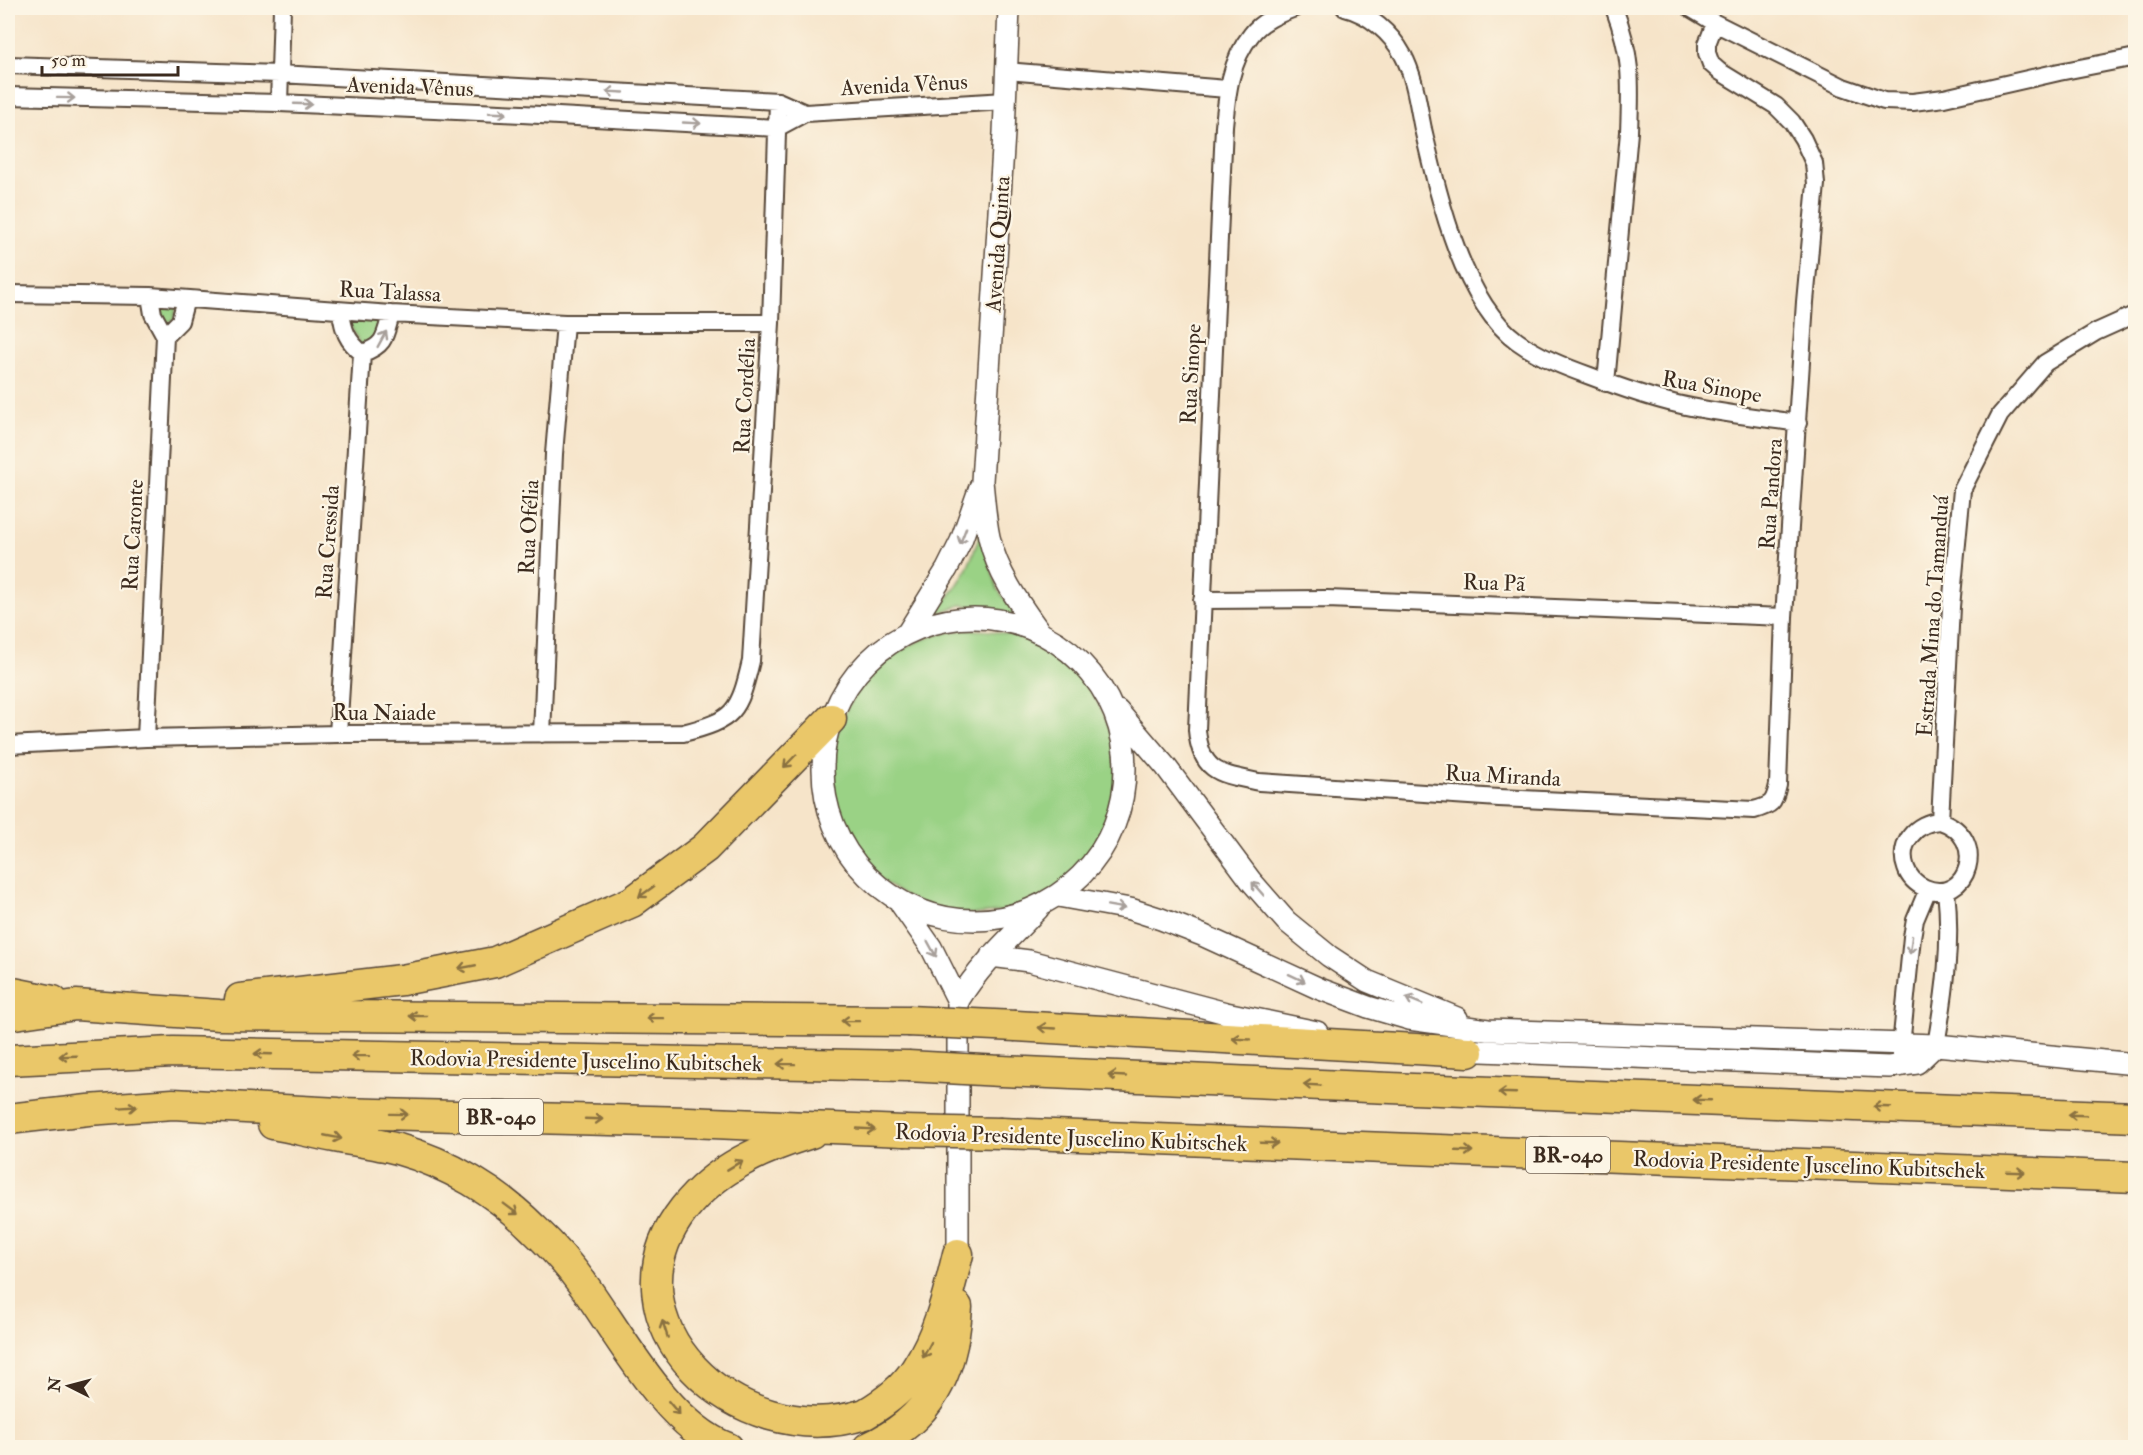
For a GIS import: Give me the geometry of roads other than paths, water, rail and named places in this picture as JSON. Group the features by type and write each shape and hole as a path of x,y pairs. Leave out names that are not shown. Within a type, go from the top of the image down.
{"highway":[{"path":"109,1008 181,1005 402,980 495,962 632,902 671,874 705,848 831,719"},
{"path":"8,992 76,1005 219,1015 908,1021 1468,1052"},
{"path":"8,1015 76,1005"},
{"name":"Rodovia Presidente Juscelino Kubitschek","path":"8,1060 207,1053 908,1066 1414,1089 2136,1117"},
{"path":"173,1104 398,1149 434,1162 465,1177 516,1212 534,1228 584,1286 635,1360 687,1424 728,1448"},
{"name":"Rodovia Presidente Juscelino Kubitschek","path":"8,1119 173,1104 339,1113 633,1120 1001,1133 2136,1177"},
{"path":"828,1127 759,1151 731,1166 705,1186 684,1208 661,1251 658,1277 662,1323 679,1360 704,1393 720,1408 741,1420 770,1429 811,1432 850,1422 876,1407 915,1371 936,1332 946,1304 958,1254"},
{"path":"868,1448 913,1420 937,1389 953,1345 958,1291 958,1254"}],"street":[{"path":"279,104 282,8"},
{"name":"Avenida Quinta","path":"1009,8 1006,101 982,481 989,539 1009,586 1039,630"},
{"name":"Rua Sinope","path":"1212,768 1203,758 1197,730 1227,89 1234,66 1251,35 1271,18 1294,8"},
{"name":"Rua Sinope","path":"1345,8 1368,18 1383,29 1403,55 1411,74 1445,219 1467,273 1488,310 1517,341 1566,367 1680,405 1798,423"},
{"path":"1606,382 1629,132 1630,93 1627,48 1614,8"},
{"path":"1690,8 1842,87 1884,101 1913,102 1944,98 2136,57"},
{"name":"Rua Pandora","path":"1715,23 1707,44 1711,64 1776,106 1792,122 1814,163 1816,184 1805,302 1784,617 1778,785"},
{"name":"Avenida Vênus","path":"8,65 279,74 778,101 806,113"},
{"path":"1007,71 1227,89"},
{"name":"Avenida Vênus","path":"8,96 522,114 777,128 806,113 1006,101"},
{"name":"Rua Cordélia","path":"744,691 751,661 771,323 778,101"},
{"name":"Rua Talassa","path":"8,294 150,296 340,311 565,323 771,323"},
{"name":"Rua Caronte","path":"146,738 165,336 153,314 150,296"},
{"path":"165,336 180,321 186,299"},
{"path":"340,311 346,337 351,345 362,353 376,349 381,343 386,335 391,314"},
{"name":"Estrada Mina do Tamanduá","path":"1940,821 1951,607 1962,490 2000,415 2045,363 2096,332 2136,314"},
{"name":"Rua Ofélia","path":"542,734 554,454 565,323"},
{"name":"Rua Cressida","path":"338,734 362,353"},
{"name":"Avenida Quinta","path":"908,632 947,569 961,541 982,481"},
{"name":"Rua Pã","path":"1202,600 1327,599 1784,617"},
{"path":"1488,1030 1367,981 1329,956 1286,921 1251,881 1166,767 1113,705 1099,682 1082,661 1062,644 1039,630 996,618 951,618 908,632 868,661 849,684 831,719 823,761 826,802 841,842 866,876 899,901 930,915 962,921 996,920 1029,912 1050,900 1130,909 1202,935 1320,989 1368,1007 1409,1019 1488,1030 1901,1043 2136,1064"},
{"name":"Rua Naiade","path":"8,745 146,738 338,734 683,733 710,726 731,714 744,691"},
{"path":"958,1001 991,956 1050,900 1090,867 1113,831 1125,790 1125,747 1113,705"},
{"name":"Rua Miranda","path":"1212,768 1233,776 1281,784 1719,809 1754,810 1767,806 1774,800 1778,785"},
{"path":"1940,821 1950,824 1959,831 1968,848 1970,859 1962,878 1946,890 1928,889 1919,885 1906,870 1904,850 1913,832 1930,822 1940,821"},
{"path":"1899,1066 1912,937 1915,920 1928,889"},
{"path":"991,956 1029,961 1226,1013 1326,1034 1468,1052 1899,1066 1917,1063 1936,1045 1946,987 1948,912 1946,890"},
{"path":"899,901 931,947 958,1001 958,1254"}]}
